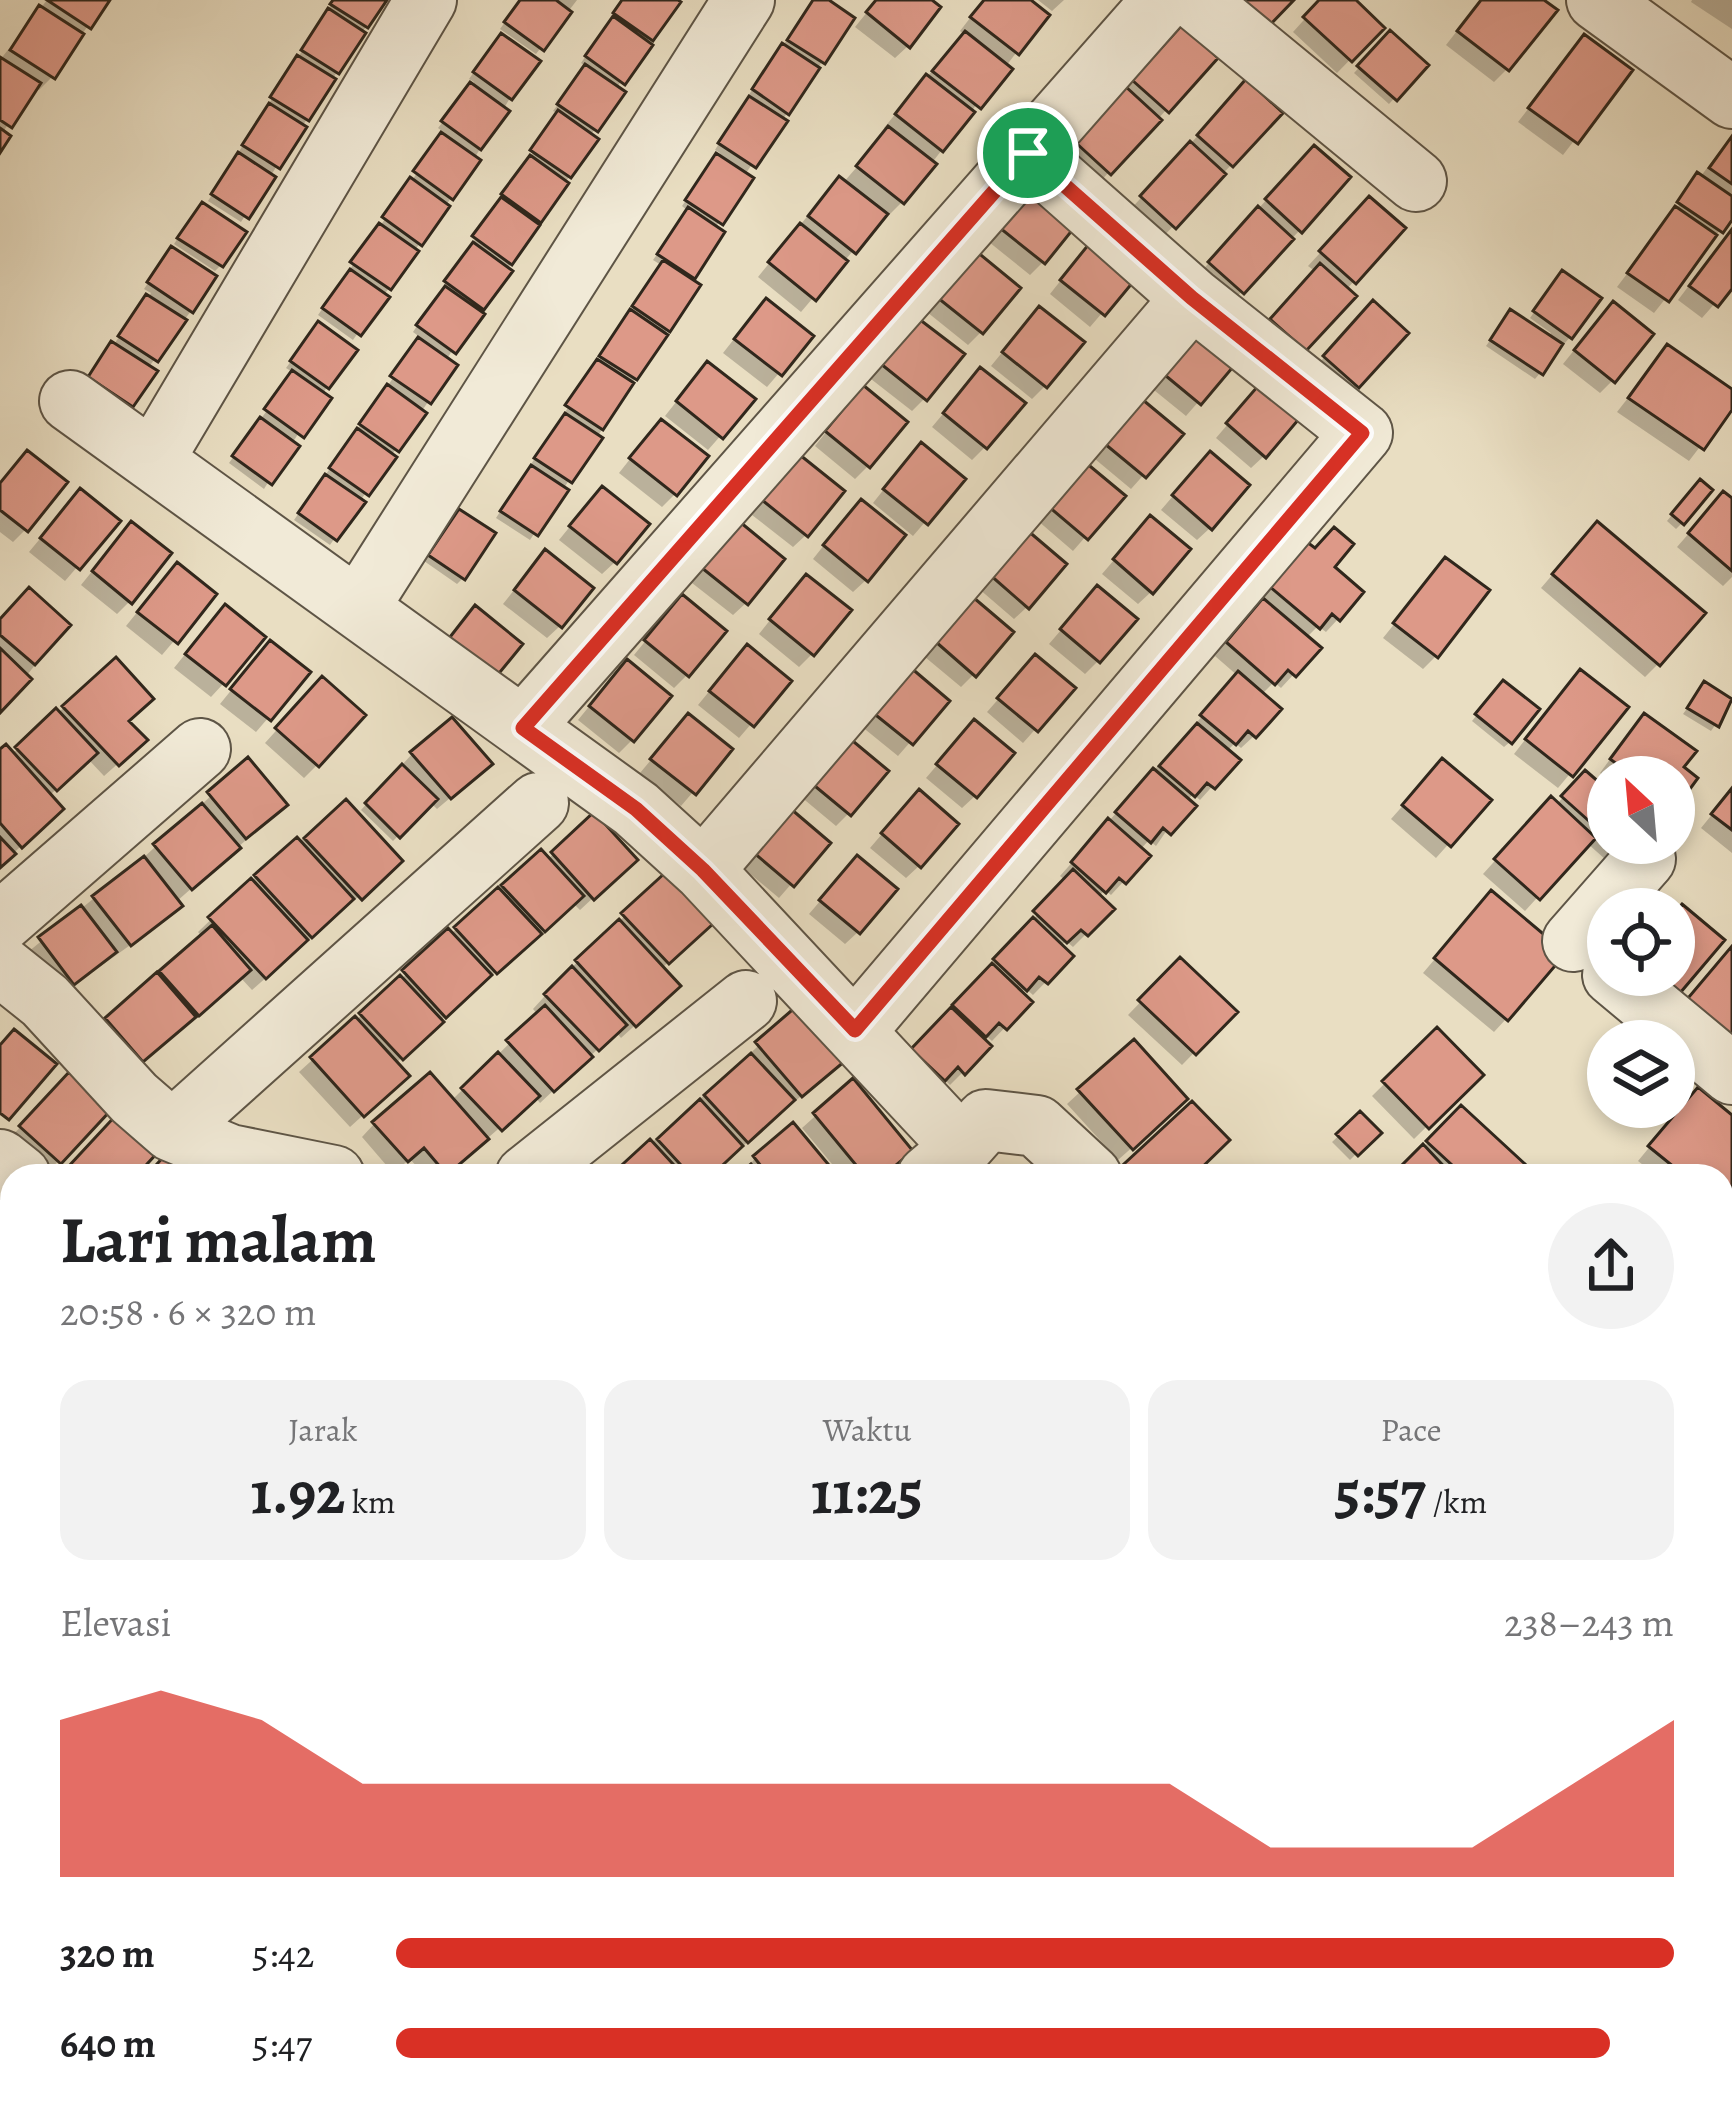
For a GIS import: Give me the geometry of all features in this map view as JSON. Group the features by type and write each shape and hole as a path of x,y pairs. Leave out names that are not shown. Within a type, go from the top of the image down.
{"street":[{"path":"153,460 426,0"},
{"path":"358,608 744,0"},
{"path":"523,728 1163,0"},
{"path":"1196,0 1416,181"},
{"path":"1597,0 1732,98"},
{"path":"855,1030 1362,433 1192,298 1028,153"},
{"path":"703,870 1192,298"},
{"path":"70,400 636,809 703,870 855,1030 945,1162 986,1120 1037,1126 1078,1164"},
{"path":"0,923 200,749"},
{"path":"172,1131 538,803"},
{"path":"0,964 46,1001 134,1098 172,1131 230,1155 275,1164"},
{"path":"1640,996 1732,1074"},
{"path":"541,1164 746,1000"}],"building":[{"path":"47,0 110,0 91,29"},
{"path":"333,0 387,0 368,28 330,4"},
{"path":"520,0 556,0 572,12 544,51 504,22"},
{"path":"622,0 681,2 653,41 613,13"},
{"path":"813,0 829,0 855,18 825,64 787,40"},
{"path":"876,0 932,0 941,7 910,48 866,12"},
{"path":"984,0 1031,0 1050,15 1019,55 970,17"},
{"path":"1243,0 1294,0 1270,25"},
{"path":"1319,0 1356,0 1385,28 1352,62 1303,17"},
{"path":"1481,0 1544,0 1558,10 1509,71 1457,31"},
{"path":"39,5 84,34 55,79 10,50"},
{"path":"328,8 366,33 339,74 301,50"},
{"path":"613,16 653,45 625,85 585,56"},
{"path":"1182,25 1218,58 1169,113 1132,80"},
{"path":"1390,30 1429,65 1397,101 1357,66"},
{"path":"965,31 1013,69 981,109 932,71"},
{"path":"501,33 541,61 512,100 473,72"},
{"path":"1584,34 1633,70 1578,144 1528,108"},
{"path":"782,43 820,68 789,115 752,89"},
{"path":"297,55 336,79 309,121 270,97"},
{"path":"0,57 41,83 12,128 0,120"},
{"path":"585,64 626,92 598,132 557,104"},
{"path":"926,74 975,112 943,152 895,114"},
{"path":"1246,79 1283,113 1233,167 1197,135"},
{"path":"470,82 510,111 481,150 441,121"},
{"path":"1125,86 1162,120 1111,175 1075,142"},
{"path":"749,96 788,121 756,168 718,143"},
{"path":"269,103 307,127 280,169 242,145"},
{"path":"558,110 599,139 571,178 530,150"},
{"path":"888,126 937,164 904,204 856,166"},
{"path":"0,128 11,136 0,153"},
{"path":"441,132 481,160 453,200 413,171"},
{"path":"1732,136 1732,184 1709,168"},
{"path":"1190,141 1226,174 1176,229 1140,196"},
{"path":"1314,145 1351,177 1302,233 1265,199"},
{"path":"238,152 276,177 249,219 211,194"},
{"path":"716,153 754,178 723,225 685,200"},
{"path":"530,155 569,183 541,223 501,194"},
{"path":"1697,172 1732,196 1732,220 1723,233 1677,202"},
{"path":"839,176 888,214 856,254 808,216"},
{"path":"410,177 450,206 422,246 382,217"},
{"path":"1037,181 1082,218 1045,264 1000,228"},
{"path":"1369,196 1406,228 1356,284 1319,251"},
{"path":"501,197 540,225 512,265 472,236"},
{"path":"202,202 247,232 223,267 177,238"},
{"path":"1258,206 1294,239 1244,294 1208,262"},
{"path":"1675,206 1717,235 1669,302 1627,273"},
{"path":"688,207 725,232 695,279 657,254"},
{"path":"379,223 419,251 391,290 350,262"},
{"path":"800,223 848,261 816,301 768,262"},
{"path":"1732,229 1732,289 1718,307 1689,286"},
{"path":"1097,234 1143,270 1105,316 1060,280"},
{"path":"473,242 513,271 484,310 444,281"},
{"path":"171,246 217,276 193,313 147,282"},
{"path":"976,251 1021,288 983,334 938,298"},
{"path":"663,260 701,285 670,332 632,306"},
{"path":"1320,263 1357,296 1306,351 1270,319"},
{"path":"350,269 390,297 361,336 322,308"},
{"path":"1562,270 1602,298 1572,339 1533,311"},
{"path":"445,286 485,314 456,354 416,325"},
{"path":"146,294 187,320 158,362 118,336"},
{"path":"766,298 814,336 782,376 734,339"},
{"path":"1373,300 1409,333 1359,388 1323,356"},
{"path":"1613,301 1654,334 1615,383 1574,350"},
{"path":"1039,306 1085,342 1047,388 1002,352"},
{"path":"630,309 668,335 637,380 599,356"},
{"path":"1510,309 1563,344 1543,375 1490,340"},
{"path":"919,319 965,354 927,401 881,364"},
{"path":"318,321 358,350 329,389 290,361"},
{"path":"1198,327 1238,361 1201,405 1160,371"},
{"path":"418,337 458,365 431,404 390,376"},
{"path":"111,341 158,371 133,407 88,377"},
{"path":"1667,344 1732,389 1732,410 1704,450 1628,398"},
{"path":"597,359 634,383 603,430 565,405"},
{"path":"707,361 756,399 723,439 676,401"},
{"path":"980,367 1026,403 987,449 943,413"},
{"path":"292,370 332,398 304,438 264,409"},
{"path":"1264,379 1304,413 1266,458 1226,423"},
{"path":"387,384 427,413 399,452 359,424"},
{"path":"863,385 908,422 870,468 825,431"},
{"path":"1143,400 1184,434 1146,478 1105,444"},
{"path":"565,413 603,438 572,483 534,458"},
{"path":"260,417 300,446 272,485 232,456"},
{"path":"661,419 709,456 677,496 629,458"},
{"path":"357,428 397,457 369,496 329,468"},
{"path":"921,442 966,479 928,525 883,489"},
{"path":"27,450 68,482 28,532 0,510 0,483"},
{"path":"1210,451 1250,485 1212,530 1172,495"},
{"path":"800,455 845,491 808,537 762,500"},
{"path":"1085,462 1126,496 1088,540 1048,506"},
{"path":"531,465 569,490 538,536 500,511"},
{"path":"325,474 366,502 337,541 298,513"},
{"path":"1700,479 1713,490 1684,525 1671,514"},
{"path":"602,486 650,524 617,564 569,526"},
{"path":"80,488 121,521 80,570 40,538"},
{"path":"1723,491 1732,498 1732,571 1688,533"},
{"path":"861,499 906,535 868,582 823,545"},
{"path":"459,509 496,533 465,580 428,555"},
{"path":"1150,515 1191,549 1153,594 1113,559"},
{"path":"131,521 172,553 132,604 92,571"},
{"path":"1597,521 1706,613 1660,666 1552,574"},
{"path":"740,522 785,559 748,605 702,568"},
{"path":"1334,527 1354,544 1335,567 1364,592 1340,621 1332,614 1320,629 1269,586 1307,542 1315,548"},
{"path":"1027,530 1067,564 1029,609 989,574"},
{"path":"545,549 594,588 562,628 514,590"},
{"path":"1445,557 1490,590 1438,658 1393,623"},
{"path":"177,562 217,594 178,644 137,612"},
{"path":"806,574 852,610 814,656 769,619"},
{"path":"1097,585 1138,619 1100,663 1060,629"},
{"path":"29,587 71,625 35,665 0,635 0,619"},
{"path":"682,594 727,631 689,677 644,640"},
{"path":"974,598 1014,632 976,677 936,642"},
{"path":"1263,598 1322,648 1296,677 1288,670 1275,685 1226,642"},
{"path":"225,604 266,637 226,686 185,654"},
{"path":"475,605 523,644 491,683 443,646"},
{"path":"270,640 311,672 271,721 230,689"},
{"path":"747,644 792,681 754,727 709,691"},
{"path":"0,648 32,679 0,713"},
{"path":"1035,654 1076,688 1038,732 997,698"},
{"path":"116,657 154,699 129,721 148,740 119,766 62,706"},
{"path":"627,659 672,696 634,742 589,706"},
{"path":"910,667 950,701 913,745 872,712"},
{"path":"1580,669 1629,707 1573,777 1525,739"},
{"path":"1238,671 1282,709 1256,738 1248,731 1236,745 1200,715"},
{"path":"322,676 366,715 319,767 275,728"},
{"path":"1503,680 1540,709 1512,744 1475,714"},
{"path":"1704,681 1732,699 1719,727 1687,708"},
{"path":"56,708 98,753 57,791 15,747"},
{"path":"688,713 733,749 696,795 650,759"},
{"path":"1644,713 1697,751 1693,756 1612,756"},
{"path":"452,717 493,764 451,799 410,752"},
{"path":"974,719 1015,753 977,798 936,764"},
{"path":"1197,723 1241,760 1215,789 1207,783 1195,797 1159,766"},
{"path":"848,737 889,771 851,816 810,782"},
{"path":"6,744 64,809 22,848 0,823 0,749"},
{"path":"248,757 288,805 246,839 207,792"},
{"path":"1442,758 1492,800 1451,847 1402,805"},
{"path":"402,764 438,799 400,838 365,803"},
{"path":"1153,768 1197,806 1171,835 1163,828 1151,843 1115,812"},
{"path":"1585,770 1587,772 1587,819 1561,796"},
{"path":"1732,788 1732,830 1711,814"},
{"path":"919,789 959,824 921,868 881,833"},
{"path":"1551,796 1587,830 1587,848 1540,900 1494,859"},
{"path":"346,799 403,861 362,900 304,838"},
{"path":"202,803 241,848 192,890 153,844"},
{"path":"791,809 831,843 794,887 753,852"},
{"path":"594,812 638,860 594,900 551,852"},
{"path":"1108,818 1151,856 1126,884 1119,878 1106,893 1071,862"},
{"path":"0,837 16,854 0,868"},
{"path":"297,837 354,899 312,938 254,875"},
{"path":"541,849 584,896 545,932 501,885"},
{"path":"857,855 898,889 860,934 819,900"},
{"path":"144,856 183,906 131,946 92,896"},
{"path":"1073,869 1115,909 1088,936 1081,930 1067,943 1033,911"},
{"path":"666,872 714,923 669,964 621,913"},
{"path":"251,878 308,940 266,979 208,917"},
{"path":"498,887 542,934 497,974 454,927"},
{"path":"1491,890 1566,953 1508,1021 1434,958"},
{"path":"81,905 117,952 74,985 38,937"},
{"path":"1695,915 1725,940 1695,975"},
{"path":"1033,917 1074,956 1048,984 1039,977 1027,991 993,959"},
{"path":"619,919 681,986 636,1027 575,960"},
{"path":"212,925 251,970 199,1016 159,971"},
{"path":"448,928 492,975 446,1018 402,970"},
{"path":"1732,946 1732,1045 1683,1004 1695,996 1695,990"},
{"path":"1180,957 1238,1012 1196,1055 1138,1000"},
{"path":"992,963 1033,1002 1007,1030 999,1023 986,1037 952,1005"},
{"path":"572,966 627,1025 599,1051 544,994"},
{"path":"157,972 196,1017 143,1062 105,1018"},
{"path":"400,975 444,1022 403,1060 359,1013"},
{"path":"545,1005 593,1057 554,1092 506,1040"},
{"path":"798,1005 845,1061 802,1097 755,1042"},
{"path":"951,1007 992,1046 965,1075 958,1067 945,1081 911,1049"},
{"path":"355,1016 410,1076 364,1117 310,1057"},
{"path":"1437,1027 1484,1075 1429,1129 1382,1081"},
{"path":"14,1029 57,1064 9,1120 0,1113 0,1045"},
{"path":"1134,1039 1188,1099 1133,1150 1077,1089"},
{"path":"498,1052 540,1096 502,1131 461,1088"},
{"path":"751,1053 795,1100 748,1143 704,1095"},
{"path":"69,1072 111,1110 61,1164 19,1126"},
{"path":"430,1072 489,1139 460,1164 438,1164 424,1148 408,1162 372,1122"},
{"path":"853,1078 913,1151 897,1164 855,1164 813,1113"},
{"path":"1698,1087 1732,1115 1732,1164 1670,1164 1648,1146 1663,1128 1695,1128"},
{"path":"700,1099 743,1146 724,1164 680,1164 657,1139"},
{"path":"1192,1101 1230,1140 1205,1164 1124,1164"},
{"path":"1461,1105 1525,1164 1451,1164 1426,1141"},
{"path":"1360,1111 1382,1133 1358,1156 1336,1134"},
{"path":"118,1113 159,1151 147,1164 71,1164"},
{"path":"793,1122 828,1164 759,1164 753,1156"},
{"path":"650,1139 673,1164 623,1164"},
{"path":"1423,1144 1442,1164 1403,1164"},
{"path":"167,1153 179,1164 157,1164"}],"route":[{"path":"1028,153 1192,298 1362,433 855,1030 703,870 636,809 523,728 1028,153"}]}
